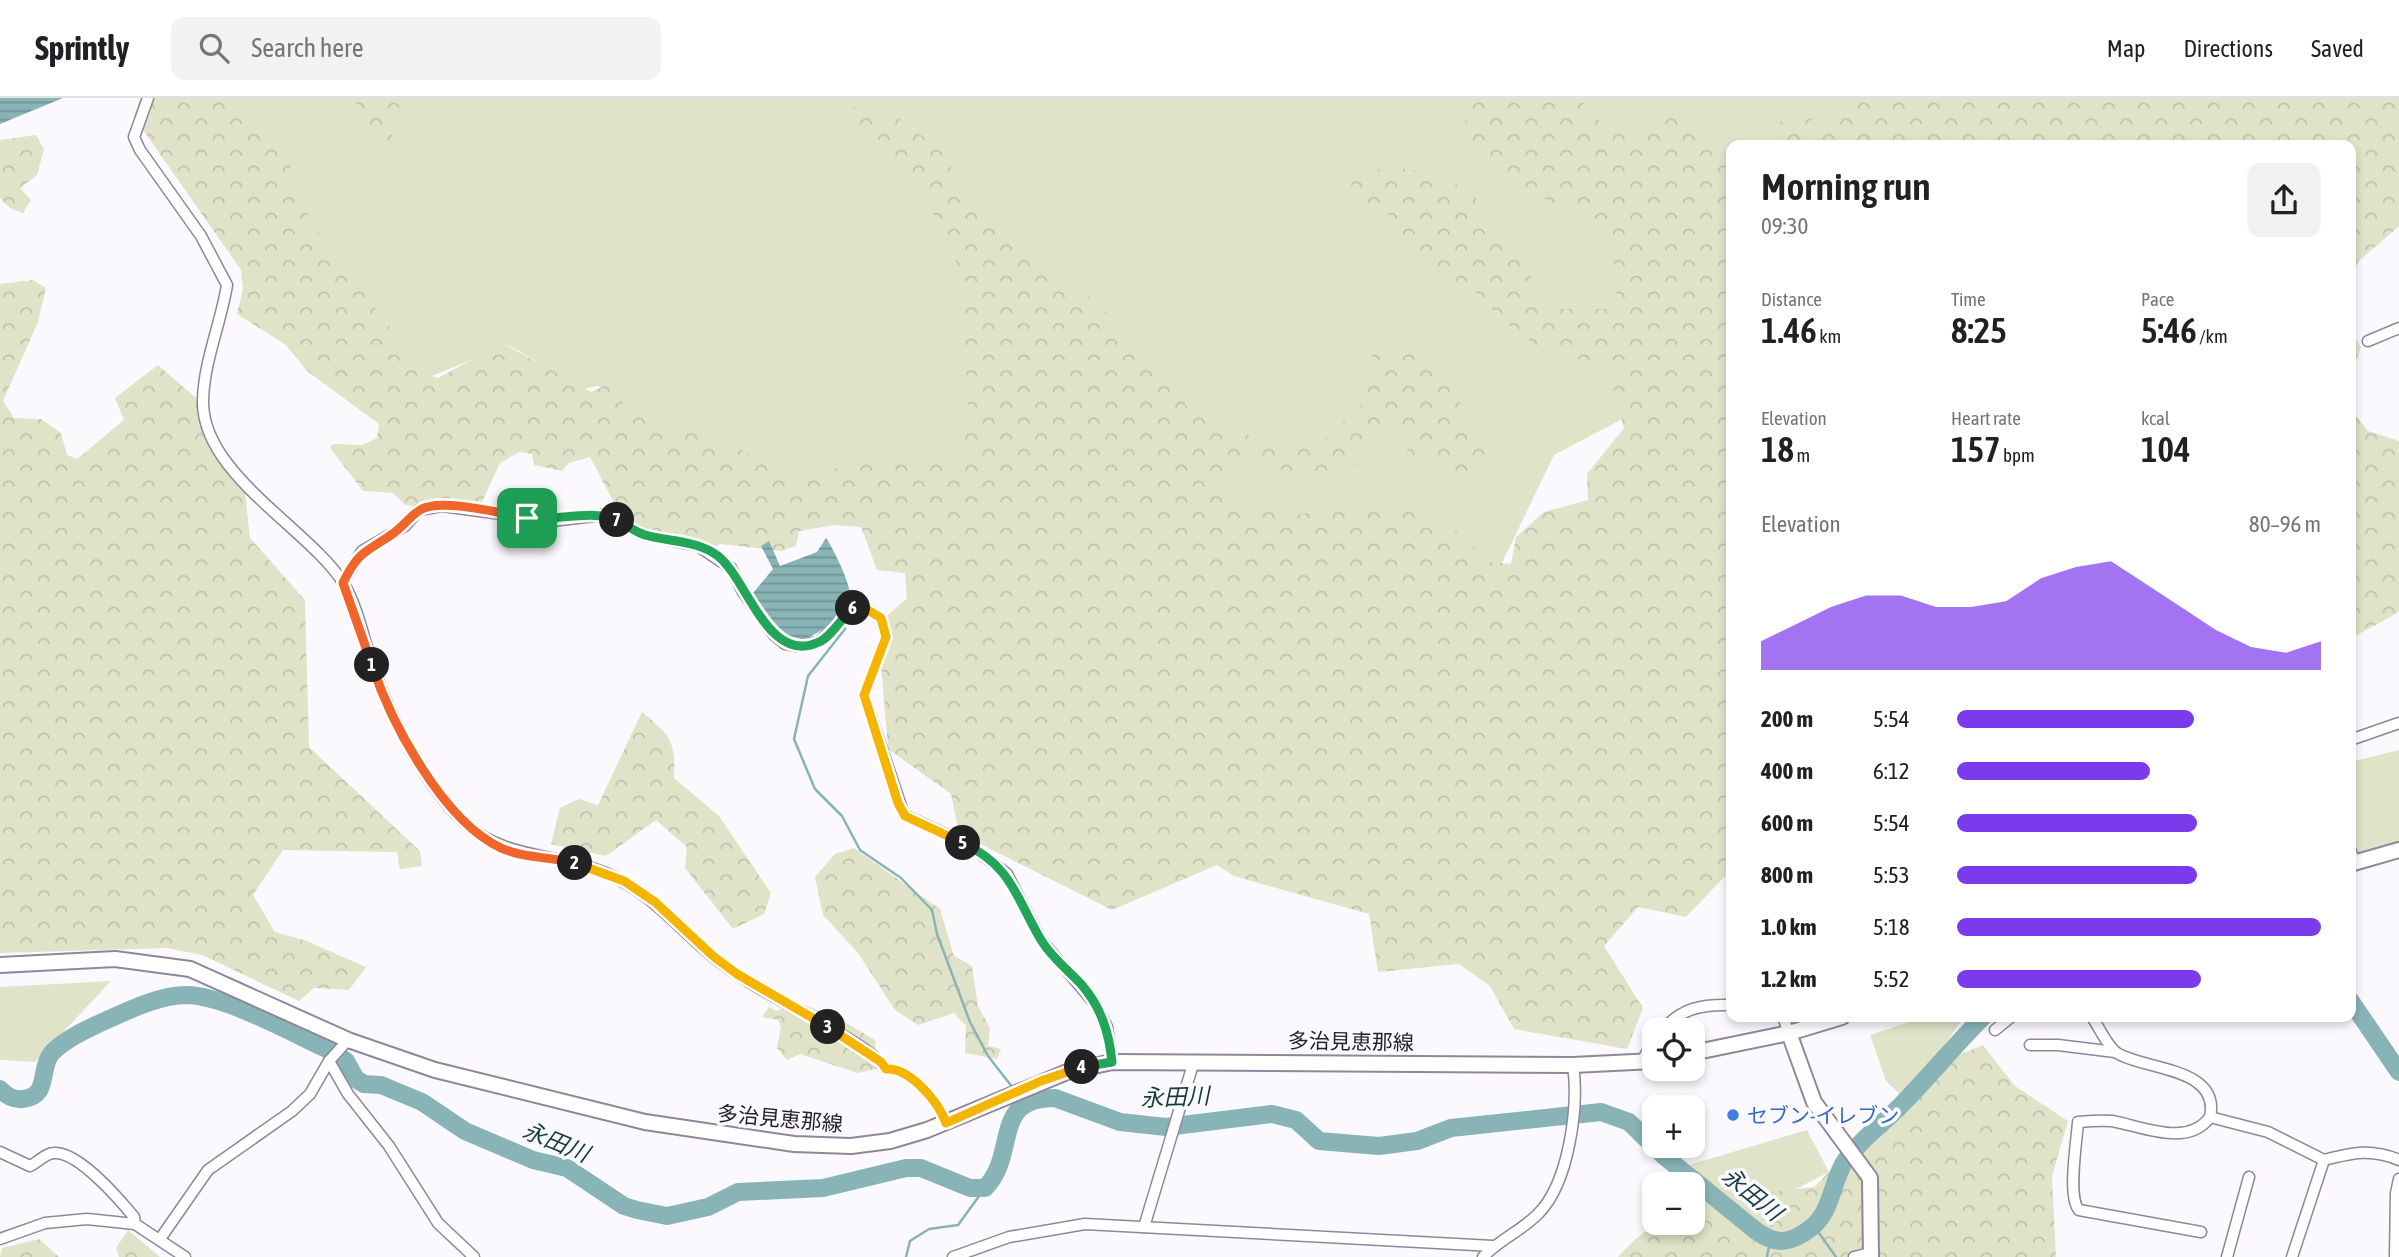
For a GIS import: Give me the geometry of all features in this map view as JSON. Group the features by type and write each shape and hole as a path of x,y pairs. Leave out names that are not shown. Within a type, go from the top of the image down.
{"main road":[{"path":"2356,858 2399,850"},
{"name":"多治見恵那線","path":"0,965 115,959 190,970 348,1041 435,1070 645,1122 782,1143 851,1146 890,1141 946,1123 1067,1072 1112,1062 1573,1065 1642,1062"},
{"path":"1705,1050 1824,1022"},
{"path":"1789,1032 1814,1102 1860,1160 1870,1178 1870,1255"}],"street":[{"path":"148,98 134,137 140,150 201,236 227,285 206,376 203,409 208,426 219,450 248,487 343,583 394,719 430,779 464,822 502,848 570,862 624,881 655,902 707,951 737,974 838,1033 886,1069 891,1069 918,1084 940,1105 946,1123"},
{"path":"2368,341 2399,328"},
{"path":"343,583 362,551 404,526 419,510 430,506 464,508 552,521 603,515 637,532 698,546 717,556 731,568 743,592 774,635 785,644 795,646 819,642 853,608 863,607 881,618 886,637 864,695 904,815 971,846 1007,874 1041,940 1096,1005 1107,1027 1112,1062"},
{"path":"2356,738 2399,723"},
{"path":"1672,1018 1683,1012 1712,1004 1726,1005"},
{"path":"1785,1022 1789,1032"},
{"path":"1995,1030 2005,1022"},
{"path":"2095,1022 2115,1052"},
{"path":"160,1239 208,1170 292,1111 310,1094 329,1061 348,1041"},
{"path":"2030,1045 2058,1045 2115,1052 2191,1078 2208,1097 2212,1109 2204,1125 2192,1131 2174,1134 2108,1121 2078,1122 2073,1195 2074,1205 2079,1210 2202,1232"},
{"path":"329,1061 348,1094 390,1146 438,1223 474,1257"},
{"path":"1144,1227 1194,1061"},
{"path":"1482,1257 1519,1230 1551,1200 1560,1181 1570,1133 1574,1107 1573,1065"},
{"path":"2210,1117 2268,1132 2324,1160 2362,1150 2384,1153 2399,1160"},
{"path":"0,1152 30,1166 49,1153 58,1152 98,1176 134,1217 135,1224"},
{"path":"2292,1257 2324,1160"},
{"path":"2227,1257 2249,1177"},
{"path":"2395,1257 2396,1193 2399,1179"},
{"path":"0,1238 45,1223 87,1219 135,1224 186,1257"},
{"path":"953,1257 1009,1237 1085,1224 1493,1247"},
{"path":"1854,1257 1870,1255"}],"green space":[{"path":"140,98 247,98 244,111 255,129 281,141 312,224 424,373 438,378 502,343 591,392 608,384 631,414 724,441 777,468 805,475 884,458 909,467 960,459 968,404 961,273 938,222 914,179 873,144 846,106 893,114 942,151 969,202 1102,307 1191,411 1274,446 1319,444 1361,407 1362,383 1375,346 1411,346 1455,394 1480,434 1487,466 1450,478 1432,463 1414,460 1395,432 1373,439 1357,465 1299,476 1272,466 1230,460 1225,480 1237,501 1293,516 1341,505 1385,514 1405,510 1452,528 1490,562 1511,564 1516,537 1544,512 1588,500 1587,474 1624,428 1606,363 1549,355 1501,319 1470,286 1429,274 1388,214 1350,201 1352,180 1388,166 1436,174 1472,193 1507,239 1550,309 1618,309 1611,227 1548,201 1474,157 1460,98 1579,98 1607,130 1633,130 1664,107 1726,154 1726,875 1686,917 1638,907 1604,946 1643,1008 1627,1049 1514,1029 1490,986 1459,964 1378,972 1369,914 1234,876 1217,865 1112,910 959,833 951,794 888,749 879,640 886,617 907,598 905,573 877,570 861,527 834,525 799,531 796,546 781,551 720,544 714,548 654,534 622,518 590,457 569,463 562,471 534,465 532,454 519,452 500,463 480,506 435,502 417,508 404,504 393,493 363,491 330,448 333,444 362,445 377,438 379,424 307,371 286,345 237,314 243,289 241,270 134,117"},
{"path":"180,98 1963,98 1883,140 1726,140 1726,293 1698,379 1554,455 1500,567 853,520 740,543 605,388 596,386 577,391 507,345 427,378"},
{"path":"353,98 401,98 402,103 387,123 396,144 386,159 367,132 365,118"},
{"path":"1862,98 2399,98 2399,226 2358,262 2356,269 2356,140 1778,140 1781,120 1802,108 1819,128"},
{"path":"36,135 44,149 37,175 20,188 31,200 23,213 10,208 0,198 0,140"},
{"path":"33,280 46,288 38,322 3,401 14,418 41,419 61,433 67,455 77,459 124,420 115,398 158,365 198,400 200,419 216,456 245,492 250,538 305,600 309,747 420,851 422,866 400,869 397,852 283,850 253,895 275,932 304,940 366,967 349,990 314,988 299,1001 202,955 167,948 0,953 0,284"},
{"path":"2356,339 2361,347 2356,362"},
{"path":"2356,416 2368,431 2399,441 2399,612 2356,636"},
{"path":"642,712 669,740 674,755 674,778 719,816 771,893 764,914 733,929 685,868 687,847 656,820 606,856 551,844 560,808 579,799 598,805"},
{"path":"2399,750 2399,843 2356,856 2356,761"},
{"path":"854,848 940,909 954,956 972,966 978,1006 990,1028 988,1046 1001,1049 997,1059 965,1053 966,1026 954,1013 918,1025 895,1010 858,953 823,915 815,877 835,854"},
{"path":"111,981 35,1062 0,1060 0,987"},
{"path":"797,1002 838,1018 875,1040 877,1069 858,1073 800,1054 787,1060 777,1048 781,1027 778,1020 762,1017 769,1007 777,1011"},
{"path":"1909,1022 1961,1022 1906,1100 1886,1081 1870,1035"},
{"path":"1983,1045 2015,1086 2068,1121 2052,1176 2056,1257 1618,1257 1642,1234 1705,1235 1705,1203 1711,1200 1814,1187 1941,1062"},
{"path":"1807,1130 1829,1172 1794,1190 1733,1213 1705,1188 1705,1172 1688,1172 1682,1167"},
{"path":"128,1230 160,1257 119,1257 116,1248"},
{"path":"39,1239 59,1257 0,1257 2,1248"}],"water":[{"path":"0,98 63,98 0,124"},
{"path":"826,538 844,574 850,596 836,615 839,618 835,622 832,620 819,632 807,638 796,638 778,626 753,593 773,569 761,546 769,541 780,566 817,552"}],"waterway":[{"path":"841,623 845,629 808,676 794,739 815,789 842,816 860,850 901,878 932,910 937,934 970,1022 988,1056 1013,1088"},
{"name":"永田川","path":"0,1089 13,1098 31,1097 41,1087 51,1054 72,1038 152,1001 187,995 203,997 240,1009 331,1051 346,1061 356,1079 364,1084 381,1085 422,1102 465,1131 533,1160 567,1168 624,1206 667,1216 708,1207 738,1192 823,1188 906,1168 921,1168 970,1188 985,1188 1001,1159 1013,1117 1021,1107 1035,1100 1055,1098 1120,1122 1166,1127 1272,1114 1296,1120 1319,1141 1379,1146 1417,1141 1451,1128 1601,1112 1629,1122 1664,1156 1755,1230 1770,1239 1784,1241 1797,1237 1819,1220 1841,1169 1851,1153 1899,1107 1978,1022"},
{"name":"永田川","path":"2356,1009 2399,1072"},
{"name":"永田川","path":"1019,1097 1024,1103"},
{"path":"906,1257 910,1241 929,1229 958,1225 985,1188"},
{"path":"1814,1226 1836,1257"},
{"path":"1767,1257 1770,1241"}],"place":[{"name":"セブン-イレブン","path":"1733,1115"}],"route":[{"path":"430,506 464,508 527,518 552,521 603,515 648,536 708,550 731,568 743,592 774,635 785,644 795,646 819,642 853,608 863,607 881,618 886,637 864,695 888,774 904,815 971,846 1007,874 1041,940 1063,968 1081,984 1096,1005 1107,1027 1112,1062 1082,1067 1041,1081 946,1123 940,1105 918,1084 891,1069 886,1069 881,1062 838,1033 737,974 713,956 655,902 624,881 579,864 502,848 464,822 430,779 394,719 343,583 362,551 404,526 419,510 430,506"}]}
